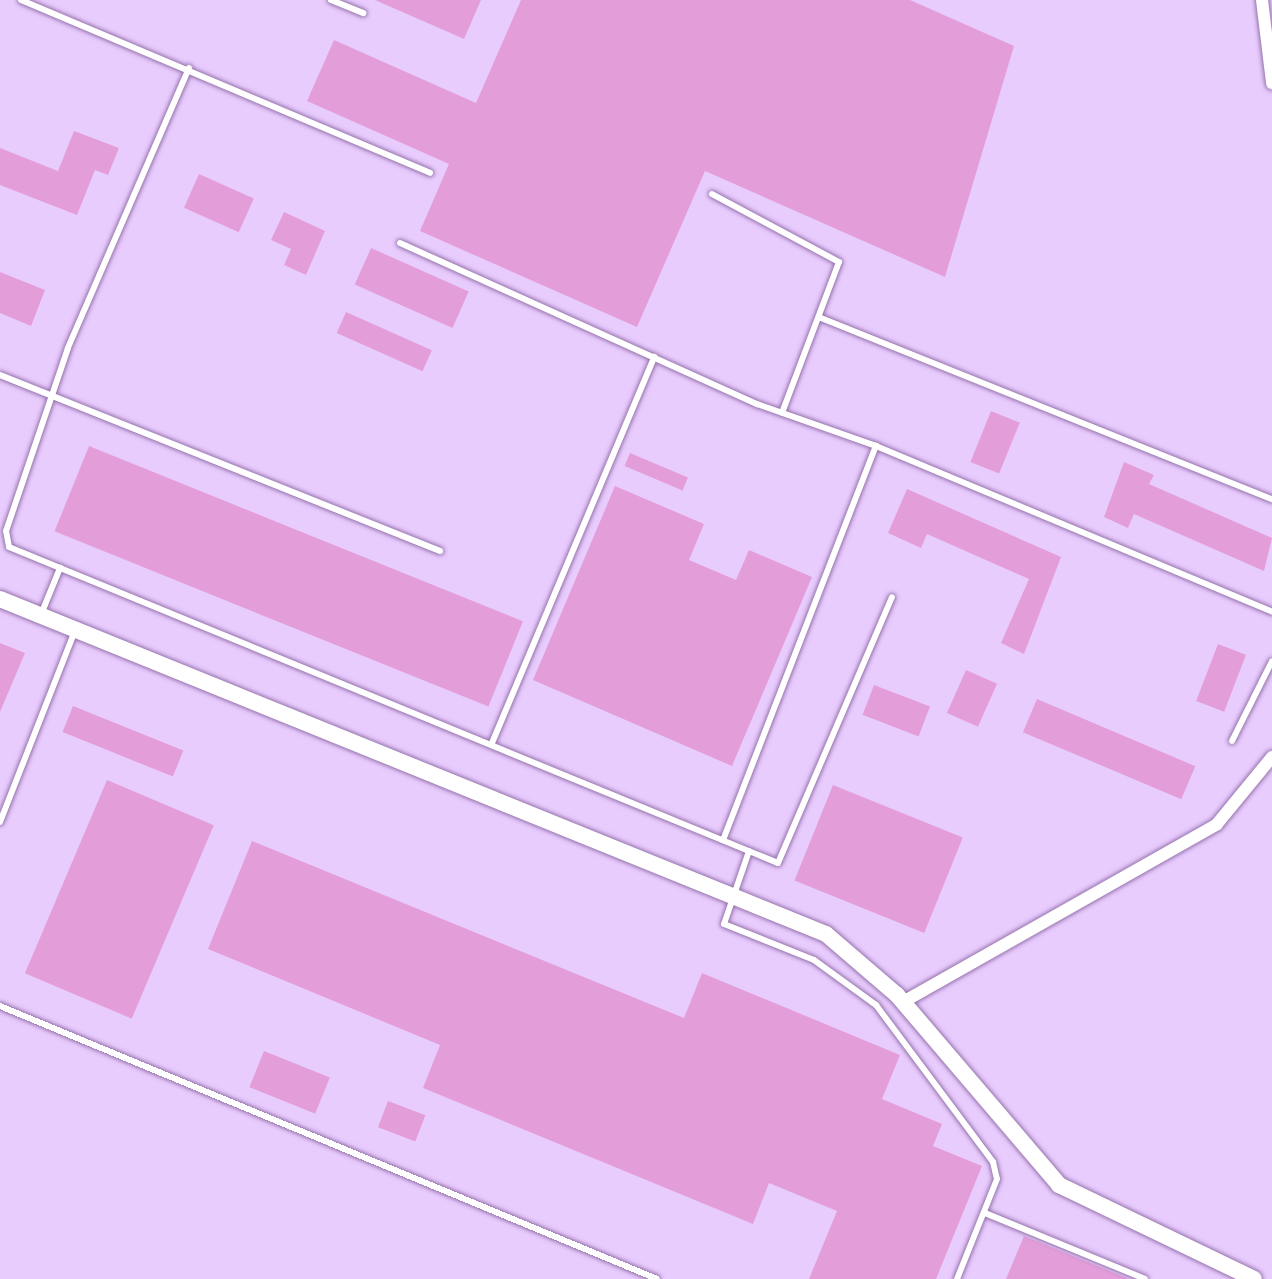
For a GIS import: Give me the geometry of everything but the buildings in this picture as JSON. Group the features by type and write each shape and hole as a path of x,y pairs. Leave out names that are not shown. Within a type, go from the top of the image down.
{"street":[{"path":"1262,0 1272,83"},
{"path":"0,599 826,934 903,1002 1059,1185 1254,1279"},
{"path":"903,1002 1217,824 1272,757"}],"lane":[{"path":"21,0 189,68 430,173"},
{"path":"331,0 363,13"},
{"path":"189,68 53,398 6,542 60,568 749,851 786,860 892,597"},
{"path":"712,194 834,254 839,273 782,413"},
{"path":"400,243 782,413 876,446 1272,612"},
{"path":"821,318 1272,499"},
{"path":"492,743 654,357"},
{"path":"0,375 440,551"},
{"path":"723,840 876,446"},
{"path":"40,616 60,568"},
{"path":"0,822 75,631"},
{"path":"1232,741 1272,661"},
{"path":"749,851 731,895 724,924 814,960 876,1005 993,1162 997,1179 957,1279"},
{"path":"0,1006 657,1279"},
{"path":"985,1213 1145,1279"}]}
